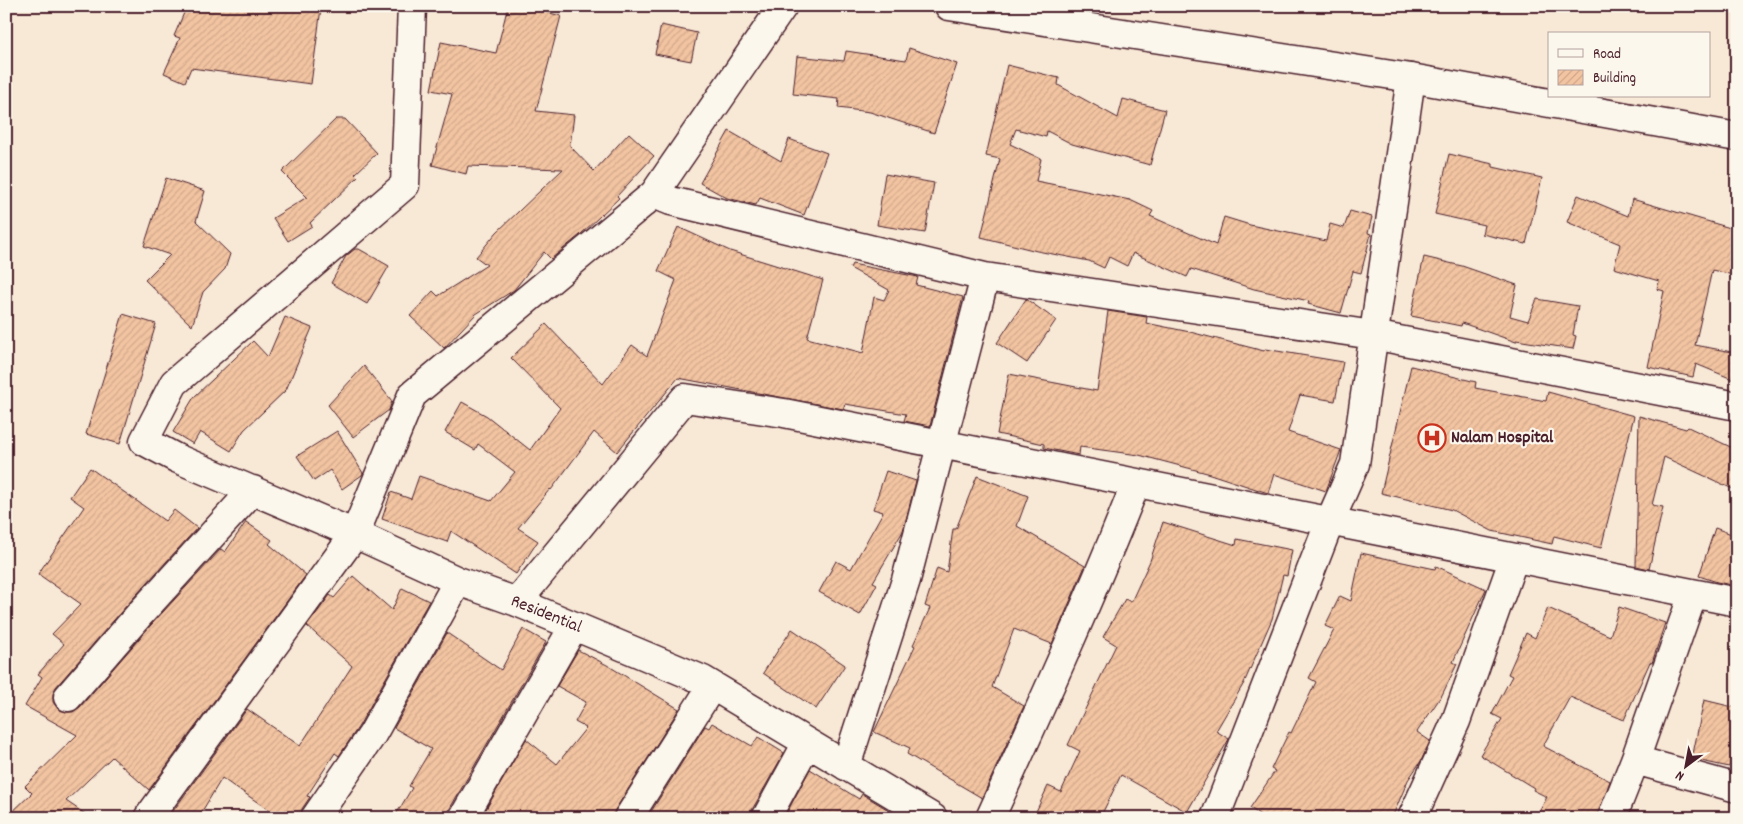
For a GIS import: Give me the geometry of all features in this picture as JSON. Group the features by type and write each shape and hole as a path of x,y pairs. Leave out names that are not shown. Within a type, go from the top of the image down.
{"street":[{"name":"Residential","path":"412,6 405,185 174,383 144,441 176,458 355,534 458,581 517,602 712,686 846,766 925,816"},
{"path":"148,818 355,534 412,395 654,194 783,6"},
{"path":"949,6 1411,78 1737,137"},
{"path":"1220,816 1330,521 1355,464 1411,78"},
{"path":"654,194 671,201 985,278 1373,335 1737,406"},
{"path":"846,766 906,580 985,278"},
{"path":"517,602 685,398 784,413 1737,602"},
{"path":"990,818 1101,573 1136,483"},
{"path":"68,697 252,490"},
{"path":"1412,818 1456,721 1514,558"},
{"path":"315,818 372,735 458,581"},
{"path":"1612,818 1635,760 1693,594"},
{"path":"463,818 574,626"},
{"path":"628,818 712,686"},
{"path":"766,818 807,743"},
{"path":"1635,760 1737,788"}],"building":[{"path":"187,6 304,6 321,8 311,84 191,68 185,82 164,73 180,38 174,36"},
{"path":"508,6 524,6 561,16 536,111 574,115 570,146 594,171 629,133 654,156 617,196 619,198 580,235 551,259 544,252 514,290 476,314 444,348 410,316 433,291 438,296 487,265 476,257 497,232 563,169 468,166 466,174 432,165 452,94 431,90 441,42 496,53"},
{"path":"661,25 697,33 691,61 655,54"},
{"path":"909,48 957,64 934,133 870,112 838,108 839,99 793,94 797,56 844,61 846,51 906,60"},
{"path":"1007,65 1059,78 1058,85 1118,118 1123,99 1165,110 1150,165 1072,144 1047,131 1046,137 1016,129 1010,144 1041,159 1036,181 1130,200 1153,211 1150,216 1216,245 1224,217 1250,225 1326,241 1330,224 1344,228 1350,211 1372,217 1368,233 1371,234 1361,273 1353,271 1341,313 1308,304 1309,301 1254,289 1191,269 1187,277 1133,253 1127,266 1109,257 1104,268 1089,261 1037,251 981,237 1000,159 986,156"},
{"path":"336,119 345,119 377,153 355,174 358,177 310,223 312,226 288,241 273,218 307,197 282,172"},
{"path":"729,131 781,161 789,139 827,153 804,215 760,198 756,205 727,198 700,183"},
{"path":"1449,154 1493,164 1493,167 1542,178 1526,244 1482,234 1484,225 1435,214"},
{"path":"885,174 934,183 925,233 877,225"},
{"path":"166,178 205,191 196,221 230,254 225,269 203,292 192,326 145,280 170,255 144,246"},
{"path":"1578,195 1628,216 1632,199 1737,230 1737,276 1712,270 1695,345 1737,353 1737,381 1696,364 1693,377 1648,367 1664,291 1657,289 1659,281 1614,268 1620,244 1567,222"},
{"path":"678,227 730,251 823,280 807,338 863,353 874,297 884,300 889,290 850,268 852,264 918,277 916,285 963,297 930,426 904,421 906,414 845,404 843,409 678,378 617,452 594,432 551,490 518,528 538,541 516,574 451,531 447,542 382,519 391,492 411,499 419,476 491,501 515,472 478,444 475,450 445,432 462,402 487,416 530,450 560,408 511,358 546,324 603,384 632,345 647,356 676,280 658,271"},
{"path":"355,249 359,249 389,266 367,304 331,283 346,256"},
{"path":"1424,257 1462,266 1517,285 1510,316 1528,321 1537,299 1578,306 1573,335 1576,336 1573,349 1516,340 1516,342 1462,323 1461,326 1411,316"},
{"path":"1026,299 1056,320 1027,363 997,343"},
{"path":"1108,311 1147,317 1146,323 1264,351 1265,349 1343,362 1335,401 1300,395 1288,432 1341,450 1326,491 1274,474 1268,493 1207,473 1139,455 1080,447 1079,455 1044,448 1044,444 997,434 1009,374 1097,391"},
{"path":"123,314 156,324 120,444 86,434"},
{"path":"285,317 312,328 286,390 244,430 231,451 200,432 193,444 173,432 194,397 253,341 268,357"},
{"path":"364,366 392,401 389,410 353,437 328,405"},
{"path":"1411,366 1476,382 1475,388 1546,401 1548,392 1634,416 1601,548 1554,536 1552,544 1492,531 1452,510 1381,493"},
{"path":"1639,416 1686,429 1688,427 1737,450 1737,491 1664,457 1652,505 1663,507 1649,569 1636,566"},
{"path":"337,431 363,473 342,489 330,470 314,481 297,456"},
{"path":"90,468 165,521 174,510 197,528 56,687 53,694 53,702 58,709 73,712 80,707 151,625 221,549 225,552 246,522 272,540 269,544 306,575 149,790 112,757 66,801 91,818 6,818 32,793 25,786 77,735 25,706 42,677 38,674 64,644 52,634 81,604 38,574 84,507 70,497"},
{"path":"886,471 916,481 903,531 873,582 877,584 860,615 819,592 836,561 851,569 883,512 873,509"},
{"path":"977,476 1028,496 1017,526 1085,566 1052,644 1014,629 992,687 1024,706 982,798 907,754 910,748 874,732 915,646 913,645 930,608 925,606 937,568 947,572 953,529 956,529"},
{"path":"1163,522 1236,545 1237,539 1292,550 1287,576 1283,575 1272,619 1244,683 1216,731 1229,739 1187,812 1121,775 1100,818 1033,818 1048,786 1061,792 1080,751 1068,745 1116,645 1103,637 1125,599 1131,602 1150,561"},
{"path":"1715,528 1737,536 1737,586 1699,576"},
{"path":"1361,553 1435,569 1436,566 1486,589 1453,662 1457,664 1442,695 1417,732 1430,741 1421,761 1408,780 1392,818 1265,818 1250,808 1275,771 1271,769 1316,682 1309,678 1334,630 1325,626 1340,596 1351,601"},
{"path":"353,576 392,610 402,588 429,601 359,726 339,756 335,753 307,796 310,797 302,809 300,818 280,818 222,778 198,818 168,818 247,709 300,746 352,666 307,626 330,595 334,598"},
{"path":"1619,607 1665,623 1652,663 1650,662 1624,720 1570,697 1543,746 1610,781 1597,818 1536,818 1547,797 1533,790 1534,788 1480,755 1502,719 1492,714 1512,676 1508,674 1526,633 1535,638 1548,608 1610,636"},
{"path":"523,629 546,642 449,810 447,818 394,818 412,788 409,786 431,749 394,728 447,633 501,670"},
{"path":"792,629 845,665 816,709 763,673"},
{"path":"578,650 607,665 679,709 615,810 612,818 481,818 526,739 557,764 586,728 575,722 586,702 557,686"},
{"path":"1704,700 1737,708 1737,733 1729,767 1692,759"},
{"path":"712,723 752,746 758,737 784,753 752,810 750,818 647,818 705,726 709,728"},
{"path":"810,769 859,799 862,794 902,818 784,818"}],"place":[{"name":"Nalam Hospital","path":"1432,438"}]}
